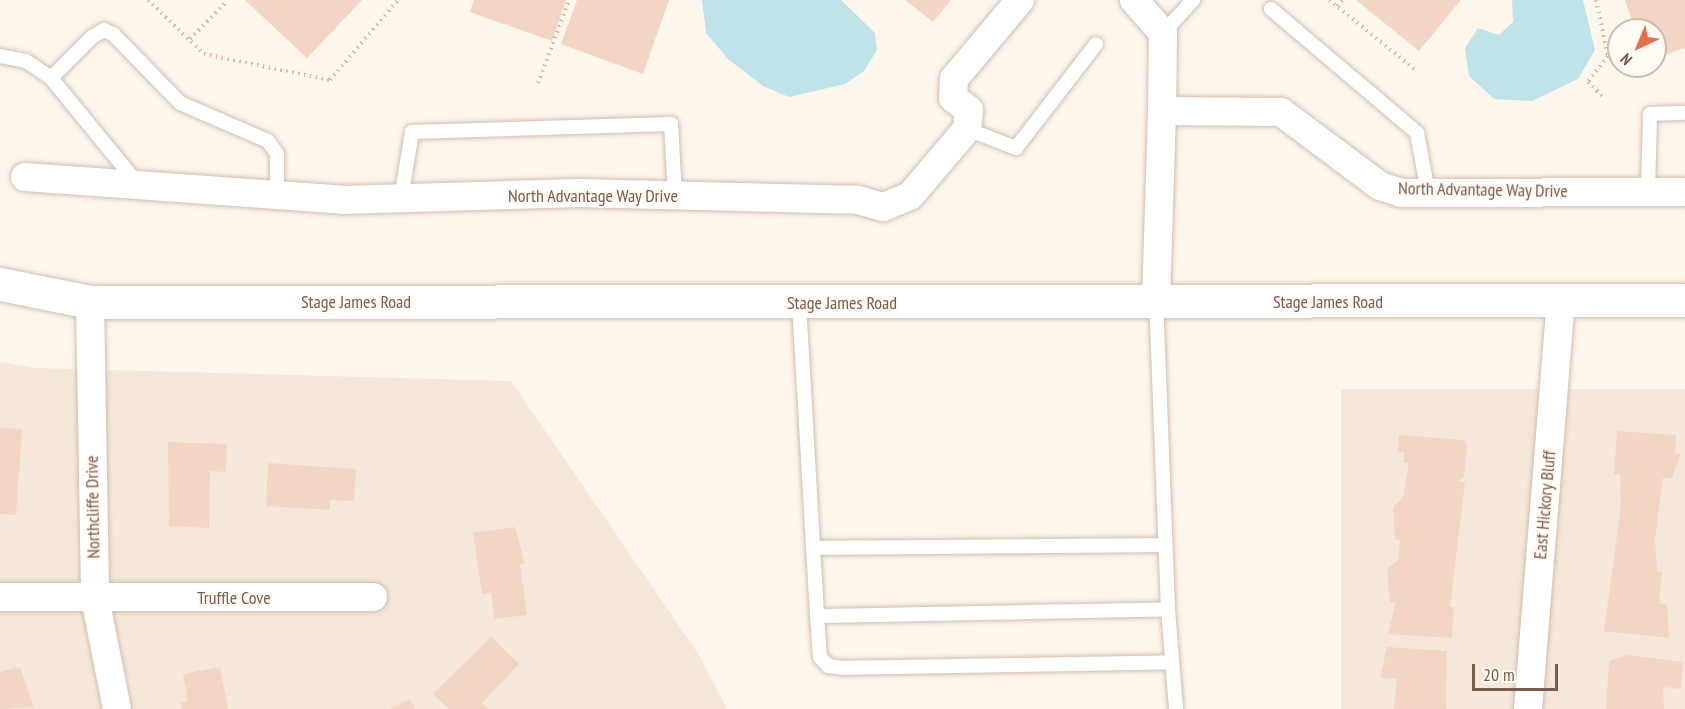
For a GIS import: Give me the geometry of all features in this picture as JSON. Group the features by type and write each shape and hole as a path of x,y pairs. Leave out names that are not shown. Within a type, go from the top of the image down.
{"main road":[{"name":"Stage James Road","path":"0,284 90,302 799,303 1685,300"}],"street":[{"path":"967,129 969,110 953,98 954,79 1020,0"},
{"path":"1134,0 1163,33 1156,302"},
{"name":"North Advantage Way Drive","path":"1162,111 1281,112 1380,186 1428,192 1685,192"},
{"name":"North Advantage Way Drive","path":"25,177 277,195 401,198 675,195 858,200 883,207 910,196 967,129"},
{"name":"East Hickory Bluff","path":"1528,709 1561,301"},
{"name":"Northcliffe Drive","path":"90,302 95,598 117,709"},
{"name":"Truffle Cove","path":"0,597 373,597"}],"lane":[{"path":"1163,33 1193,0"},
{"path":"1271,9 1417,133 1428,192"},
{"path":"51,78 92,37 104,30 113,34 180,103 268,141 277,154 277,195"},
{"path":"967,129 1016,148 1096,44"},
{"path":"0,56 26,61 51,78 139,185"},
{"path":"1648,192 1650,114 1685,114"},
{"path":"401,198 412,132 671,124 675,195"},
{"path":"1156,302 1168,609 1176,709"},
{"path":"799,303 820,657 828,666 844,668 1172,662"},
{"path":"814,548 1165,545"},
{"path":"817,616 1168,609"}],"path":[{"path":"148,0 204,54 330,80 398,0"},
{"path":"190,39 228,0"},
{"path":"538,83 569,0"},
{"path":"1329,0 1418,72"},
{"path":"1337,6 1342,0"},
{"path":"1596,0 1608,56 1588,82 1603,97"}],"shaded area":[{"path":"0,362 35,368 511,381 699,655 727,709 0,709"},
{"path":"1341,389 1685,389 1685,709 1341,709"}],"water":[{"path":"702,0 841,0 875,33 877,50 864,71 845,84 789,97 763,86 728,59 706,33"},
{"path":"1512,0 1583,0 1595,50 1578,79 1532,101 1494,99 1469,76 1465,48 1478,28 1499,35 1513,22"}],"building":[{"path":"245,0 362,0 307,58"},
{"path":"474,0 566,0 552,41 470,12"},
{"path":"577,0 669,0 643,74 561,44"},
{"path":"905,0 951,0 933,22"},
{"path":"1356,0 1461,0 1419,51"},
{"path":"1625,0 1685,0 1685,48 1667,54 1667,18 1631,18"},
{"path":"0,428 22,429 16,515 0,514"},
{"path":"1617,431 1676,435 1675,453 1681,453 1672,478 1663,478 1655,539 1657,571 1662,572 1659,603 1667,605 1669,638 1604,631 1621,506 1620,474 1614,474"},
{"path":"1399,435 1463,440 1467,445 1464,477 1458,481 1465,482 1450,607 1454,607 1452,638 1388,634 1396,602 1390,602 1387,569 1398,560 1400,540 1395,539 1393,507 1403,497 1409,463 1404,463 1404,452 1398,452"},
{"path":"168,442 227,444 226,472 210,471 209,528 169,526"},
{"path":"268,463 356,469 354,501 330,500 330,510 266,506"},
{"path":"515,527 525,564 520,565 527,615 494,619 491,593 482,594 473,533"},
{"path":"491,637 519,664 482,703 489,709 449,709 433,694"},
{"path":"1387,647 1447,651 1446,709 1394,709 1397,679 1380,678"},
{"path":"1628,655 1683,662 1681,689 1663,687 1664,709 1606,709 1609,661"},
{"path":"20,667 34,707 0,709 0,672"},
{"path":"220,667 228,709 182,709 181,703 188,701 183,674"},
{"path":"410,699 415,709 390,709"}]}
